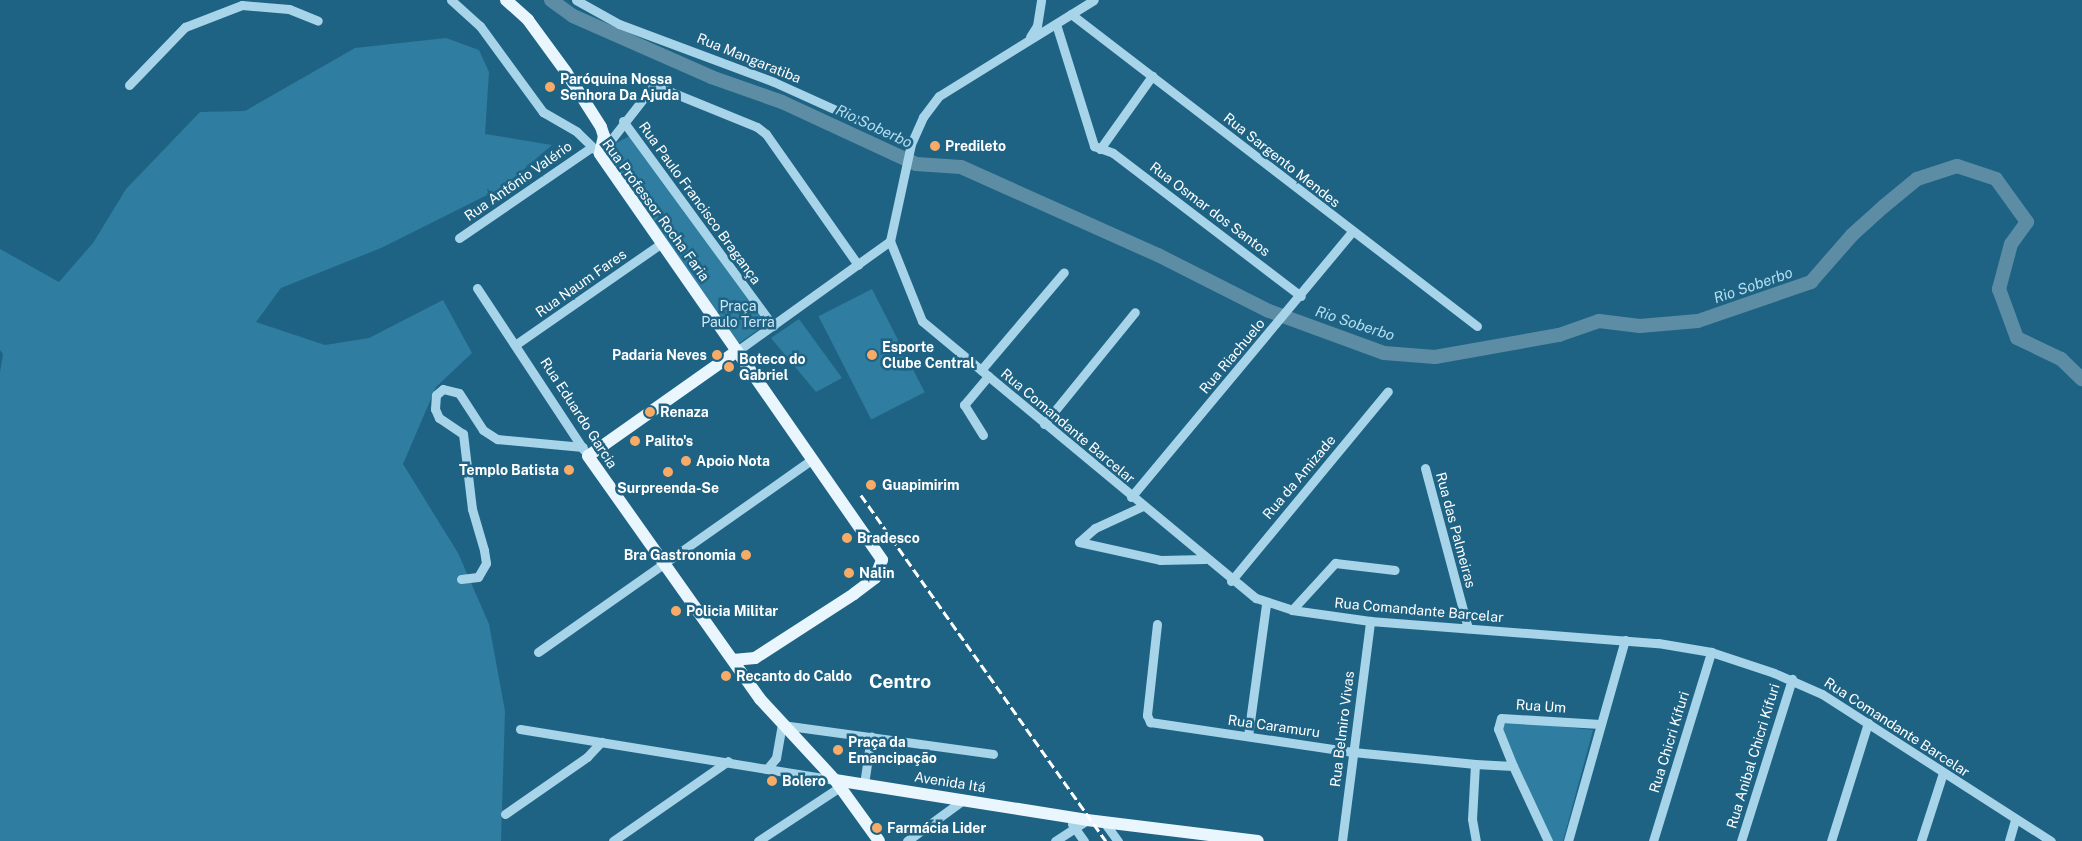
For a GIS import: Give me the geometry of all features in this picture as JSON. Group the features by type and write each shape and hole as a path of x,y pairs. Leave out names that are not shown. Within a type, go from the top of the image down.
{"main road":[{"path":"506,0 545,41 602,127 604,136 596,150"},
{"name":"Rua Professor Rocha Faria","path":"596,150 882,560 879,573 868,585 755,658"},
{"path":"585,451 737,350"},
{"name":"Rua Eduardo Garcia","path":"585,451 744,676 782,725 838,784 879,841"},
{"path":"733,660 755,658"},
{"path":"744,676 755,658"},
{"name":"Avenida Itá","path":"838,784 864,784 1087,820 1258,841"}],"street":[{"name":"Rua Professor Rocha Faria","path":"450,0 480,26 543,112 577,132 596,150"},
{"name":"Rua Mangaratiba","path":"576,0 619,24 774,82 912,144"},
{"path":"1041,0 1041,28"},
{"path":"737,350 890,241 912,144 926,111 939,96 1028,39 1041,28 1056,24 1094,0"},
{"path":"129,85 185,27 240,2 289,9 318,21"},
{"name":"Rua Sargento Mendes","path":"1071,14 1352,232 1477,326"},
{"path":"1056,24 1088,132 1094,146 1100,149 1152,76"},
{"path":"596,150 617,130 654,85 757,127 766,134 858,265"},
{"name":"Rua Paulo Francisco Bragança","path":"623,121 773,326"},
{"path":"602,127 617,130"},
{"name":"Rua Osmar dos Santos","path":"1100,149 1113,153 1301,296"},
{"name":"Rua Antônio Valério","path":"458,238 596,150"},
{"name":"Rua Riachuelo","path":"1131,497 1301,296 1352,232"},
{"name":"Rua Comandante Barcelar","path":"890,241 922,321 1231,581 1266,604 1292,610 1370,620 1625,640 1711,652 1792,679 1822,694 2015,820 2051,841"},
{"name":"Rua Naum Fares","path":"515,345 662,243"},
{"path":"981,370 1064,272"},
{"name":"Rua Eduardo Garcia","path":"477,288 585,451"},
{"path":"1044,424 1135,312"},
{"path":"983,435 964,405 988,376"},
{"path":"461,579 478,577 486,563 472,509 463,434 439,418 435,409 436,394 443,389 459,392 483,430 497,439 585,451"},
{"name":"Rua da Amizade","path":"1231,581 1388,391"},
{"path":"538,652 812,459"},
{"name":"Rua das Palmeiras","path":"1425,468 1468,628"},
{"path":"1143,506 1095,528 1079,542 1160,560 1205,559"},
{"path":"1292,610 1335,562 1395,570"},
{"path":"1248,736 1266,604"},
{"name":"Rua Belmiro Vivas","path":"1342,841 1370,620"},
{"name":"Rua Caramuru","path":"1158,624 1147,715 1150,722 1352,752 1513,766"},
{"path":"1568,841 1625,640"},
{"name":"Rua Chicri Kifuri","path":"1653,841 1711,652"},
{"name":"Rua Anibal Chicri Kifuri","path":"1741,841 1792,679"},
{"name":"Rua Um","path":"1513,766 1498,729 1501,718 1600,724"},
{"path":"1831,841 1868,723"},
{"path":"767,769 776,758 782,725 993,754"},
{"name":"Avenida Itá","path":"520,729 728,761 819,778 838,784"},
{"path":"864,784 871,737"},
{"path":"505,814 587,757 601,742"},
{"path":"776,758 782,772"},
{"path":"613,841 728,761"},
{"path":"1475,764 1472,819 1476,841"},
{"path":"1513,766 1548,841"},
{"path":"1921,841 1943,773"},
{"path":"819,778 827,786 823,796"},
{"path":"758,841 838,784"},
{"path":"907,841 963,800"},
{"path":"1065,816 1084,841"},
{"path":"1055,841 1087,820"},
{"path":"2008,841 2015,820"},
{"path":"1104,822 1118,841"}],"green space":[{"path":"446,38 479,50 489,72 485,134 552,145 503,187 381,248 281,288 256,322 325,345 369,338 443,300 472,353 436,387 403,464 458,553 489,624 505,711 501,841 0,841 0,372 3,354 0,350 0,249 59,282 93,243 126,189 200,112 245,111 355,48"},
{"name":"Praça Paulo Terra","path":"630,136 766,324 738,344 607,156 610,146"},
{"name":"Esporte Clube Central","path":"872,289 925,392 871,420 819,316"},
{"path":"799,319 842,378 816,392 771,338"},
{"path":"1511,721 1593,730 1563,841 1552,841 1502,733 1504,724"}],"waterway":[{"name":"Rio Soberbo","path":"551,0 573,16 711,77 782,102 916,164 961,167 1158,255 1269,311 1384,353 1435,357 1559,335 1599,321 1640,326 1698,321 1811,282 1852,235 1917,179 1957,166 1996,179 2027,222 2011,244 1999,289 2017,338 2061,359 2082,379"}],"railway":[{"path":"861,495 1106,841"}],"place":[{"name":"Paróquina Nossa Senhora Da Ajuda","path":"550,87"},
{"name":"Predileto","path":"935,146"},
{"name":"Padaria Neves","path":"717,355"},
{"name":"Esporte Clube Central","path":"872,355"},
{"name":"Boteco do Gabriel","path":"729,367"},
{"name":"Renaza","path":"650,412"},
{"name":"Palito's","path":"635,441"},
{"name":"Apoio Nota","path":"686,461"},
{"name":"Templo Batista","path":"569,470"},
{"name":"Surpreenda-Se","path":"668,472"},
{"name":"Guapimirim","path":"871,485"},
{"name":"Bradesco","path":"847,538"},
{"name":"Bra Gastronomia","path":"746,555"},
{"name":"Nalin","path":"849,573"},
{"name":"Policia Militar","path":"676,611"},
{"name":"Recanto do Caldo","path":"726,676"},
{"name":"Praça da Emancipação","path":"838,750"},
{"name":"Bolero","path":"772,781"},
{"name":"Farmácia Lider","path":"877,828"}],"district":[{"name":"Centro","path":"900,682"}]}
